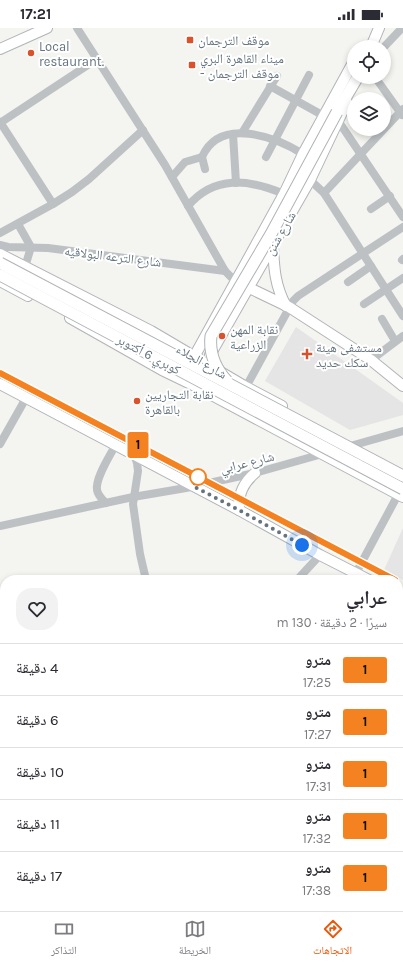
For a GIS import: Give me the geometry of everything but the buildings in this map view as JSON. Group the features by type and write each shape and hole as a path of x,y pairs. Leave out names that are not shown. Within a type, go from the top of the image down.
{"highway":[{"path":"232,386 214,363 210,345 211,336 338,117 354,84"},
{"name":"كوبري 6 أكتوبر","path":"0,263 403,476"},
{"name":"كوبري 6 أكتوبر","path":"0,276 401,494"}],"main road":[{"path":"0,49 47,28"},
{"path":"374,40 379,28"},
{"name":"شارع شنن","path":"194,357 284,194 303,154 347,74"},
{"name":"شارع شنن","path":"193,385 310,180 338,117"},
{"path":"273,247 273,265 276,283 288,306"},
{"name":"شارع الجلاء","path":"0,254 151,331 246,387 403,471"},
{"name":"شارع الجلاء","path":"0,281 69,317 162,370 193,385 321,454 401,494"},
{"path":"236,282 288,306 371,360 403,386"},
{"path":"0,384 116,444 360,575"},
{"path":"239,510 239,501 242,489 249,478 255,473"}],"street":[{"path":"77,28 172,177 225,271 236,282"},
{"path":"391,40 402,28"},
{"path":"53,204 0,122 97,59"},
{"path":"266,157 309,75"},
{"path":"242,133 277,76"},
{"path":"324,193 402,112 380,84"},
{"path":"270,86 324,116"},
{"path":"338,117 390,196 400,206 403,217"},
{"path":"0,233 53,204 85,182 143,130"},
{"path":"172,177 185,162 202,157 214,141 224,136 233,134 255,134 292,147 303,154"},
{"path":"233,134 236,183"},
{"path":"202,157 205,169"},
{"path":"310,180 324,193 403,316"},
{"path":"188,206 195,198 209,188 225,183 261,186 284,194"},
{"path":"371,209 390,196"},
{"path":"18,224 30,248 25,268"},
{"path":"246,387 288,306 298,296 403,227"},
{"name":"شارع الترعه البولاقيه","path":"0,245 8,247 48,248 225,271"},
{"path":"348,282 371,266"},
{"path":"364,304 403,278"},
{"path":"382,320 395,341"},
{"path":"371,360 403,336"},
{"path":"0,444 26,398"},
{"name":"شارع عرابي","path":"0,526 133,497 255,473 403,431"},
{"path":"106,503 100,498 97,491 97,484 116,444"},
{"path":"134,454 138,471 133,504 145,575"},
{"path":"356,573 401,494 403,485"},
{"path":"302,575 320,555"}],"shaded area":[{"name":"مستشفى هيئة سكك حديد","path":"296,327 403,403 403,415 350,430 265,381"},
{"path":"403,528 403,575 394,575 384,570"}],"metro line":[{"name":"1","path":"0,373 385,575"}],"place":[{"name":"موقف الترجمان","path":"190,40"},
{"name":"Local restaurant.","path":"31,53"},
{"name":"ميناء القاهرة البري - موقف الترجمان","path":"192,65"},
{"name":"نقابة المهن الزراعية","path":"222,336"},
{"name":"مستشفى هيئة سكك حديد","path":"307,354"},
{"name":"نقابة التجاريين بالقاهرة","path":"137,401"}],"route":[{"path":"198,477 193,486 302,545"}]}
